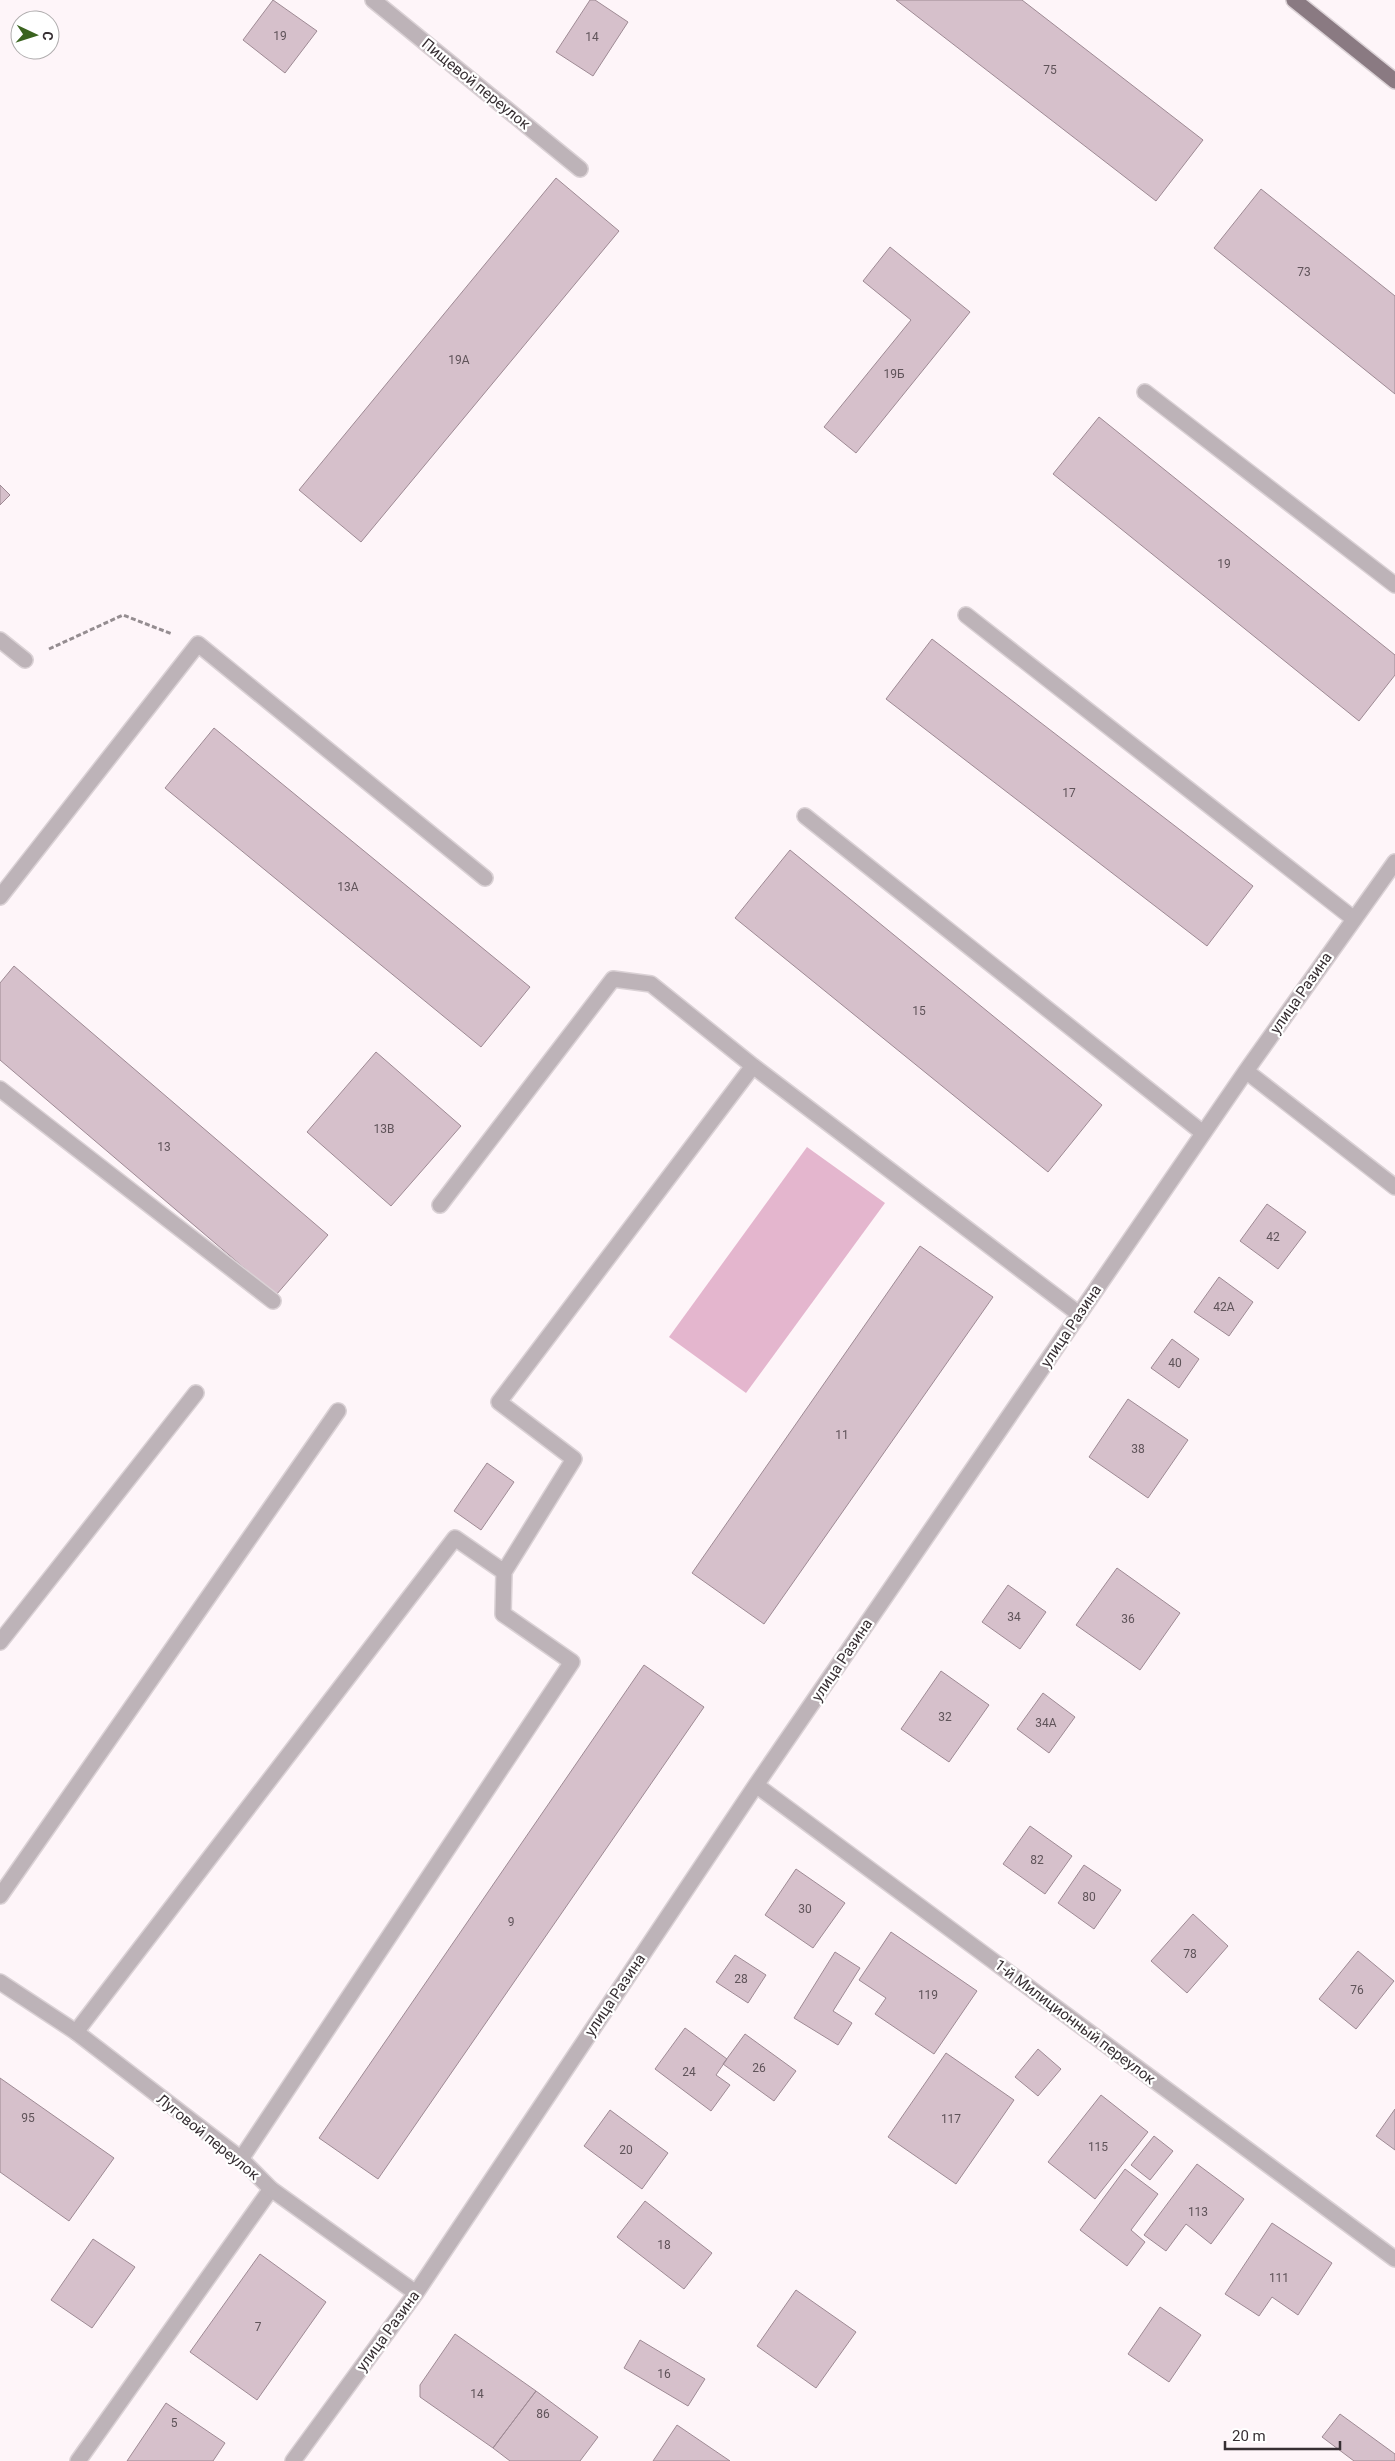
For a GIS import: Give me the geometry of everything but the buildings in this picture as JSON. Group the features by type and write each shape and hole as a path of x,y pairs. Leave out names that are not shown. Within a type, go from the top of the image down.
{"main road":[{"path":"1294,0 1395,81"}],"street":[{"name":"Пищевой переулок","path":"373,0 580,169"},
{"path":"1145,392 1395,585"},
{"path":"966,615 1354,919"},
{"path":"0,640 25,660"},
{"path":"0,897 198,644 484,878"},
{"path":"805,816 1204,1133"},
{"name":"улица Разина","path":"293,2461 416,2293 756,1785 1246,1071 1395,862"},
{"path":"440,1205 613,979 652,984 753,1066 1079,1314"},
{"path":"240,2159 572,1662 503,1614 504,1572 574,1459 499,1402 753,1066"},
{"path":"1246,1071 1395,1187"},
{"path":"0,1089 274,1301"},
{"path":"0,1642 196,1394"},
{"path":"0,1896 338,1411"},
{"path":"76,2032 455,1538 504,1572"},
{"name":"1-й Милиционный переулок","path":"756,1785 1395,2259"},
{"name":"Луговой переулок","path":"0,1982 76,2032 240,2159 271,2189 416,2293"},
{"path":"78,2461 271,2189"}],"path":[{"path":"25,660 123,615 198,644"}],"shaded area":[{"path":"807,1147 885,1203 746,1393 669,1337"}]}
